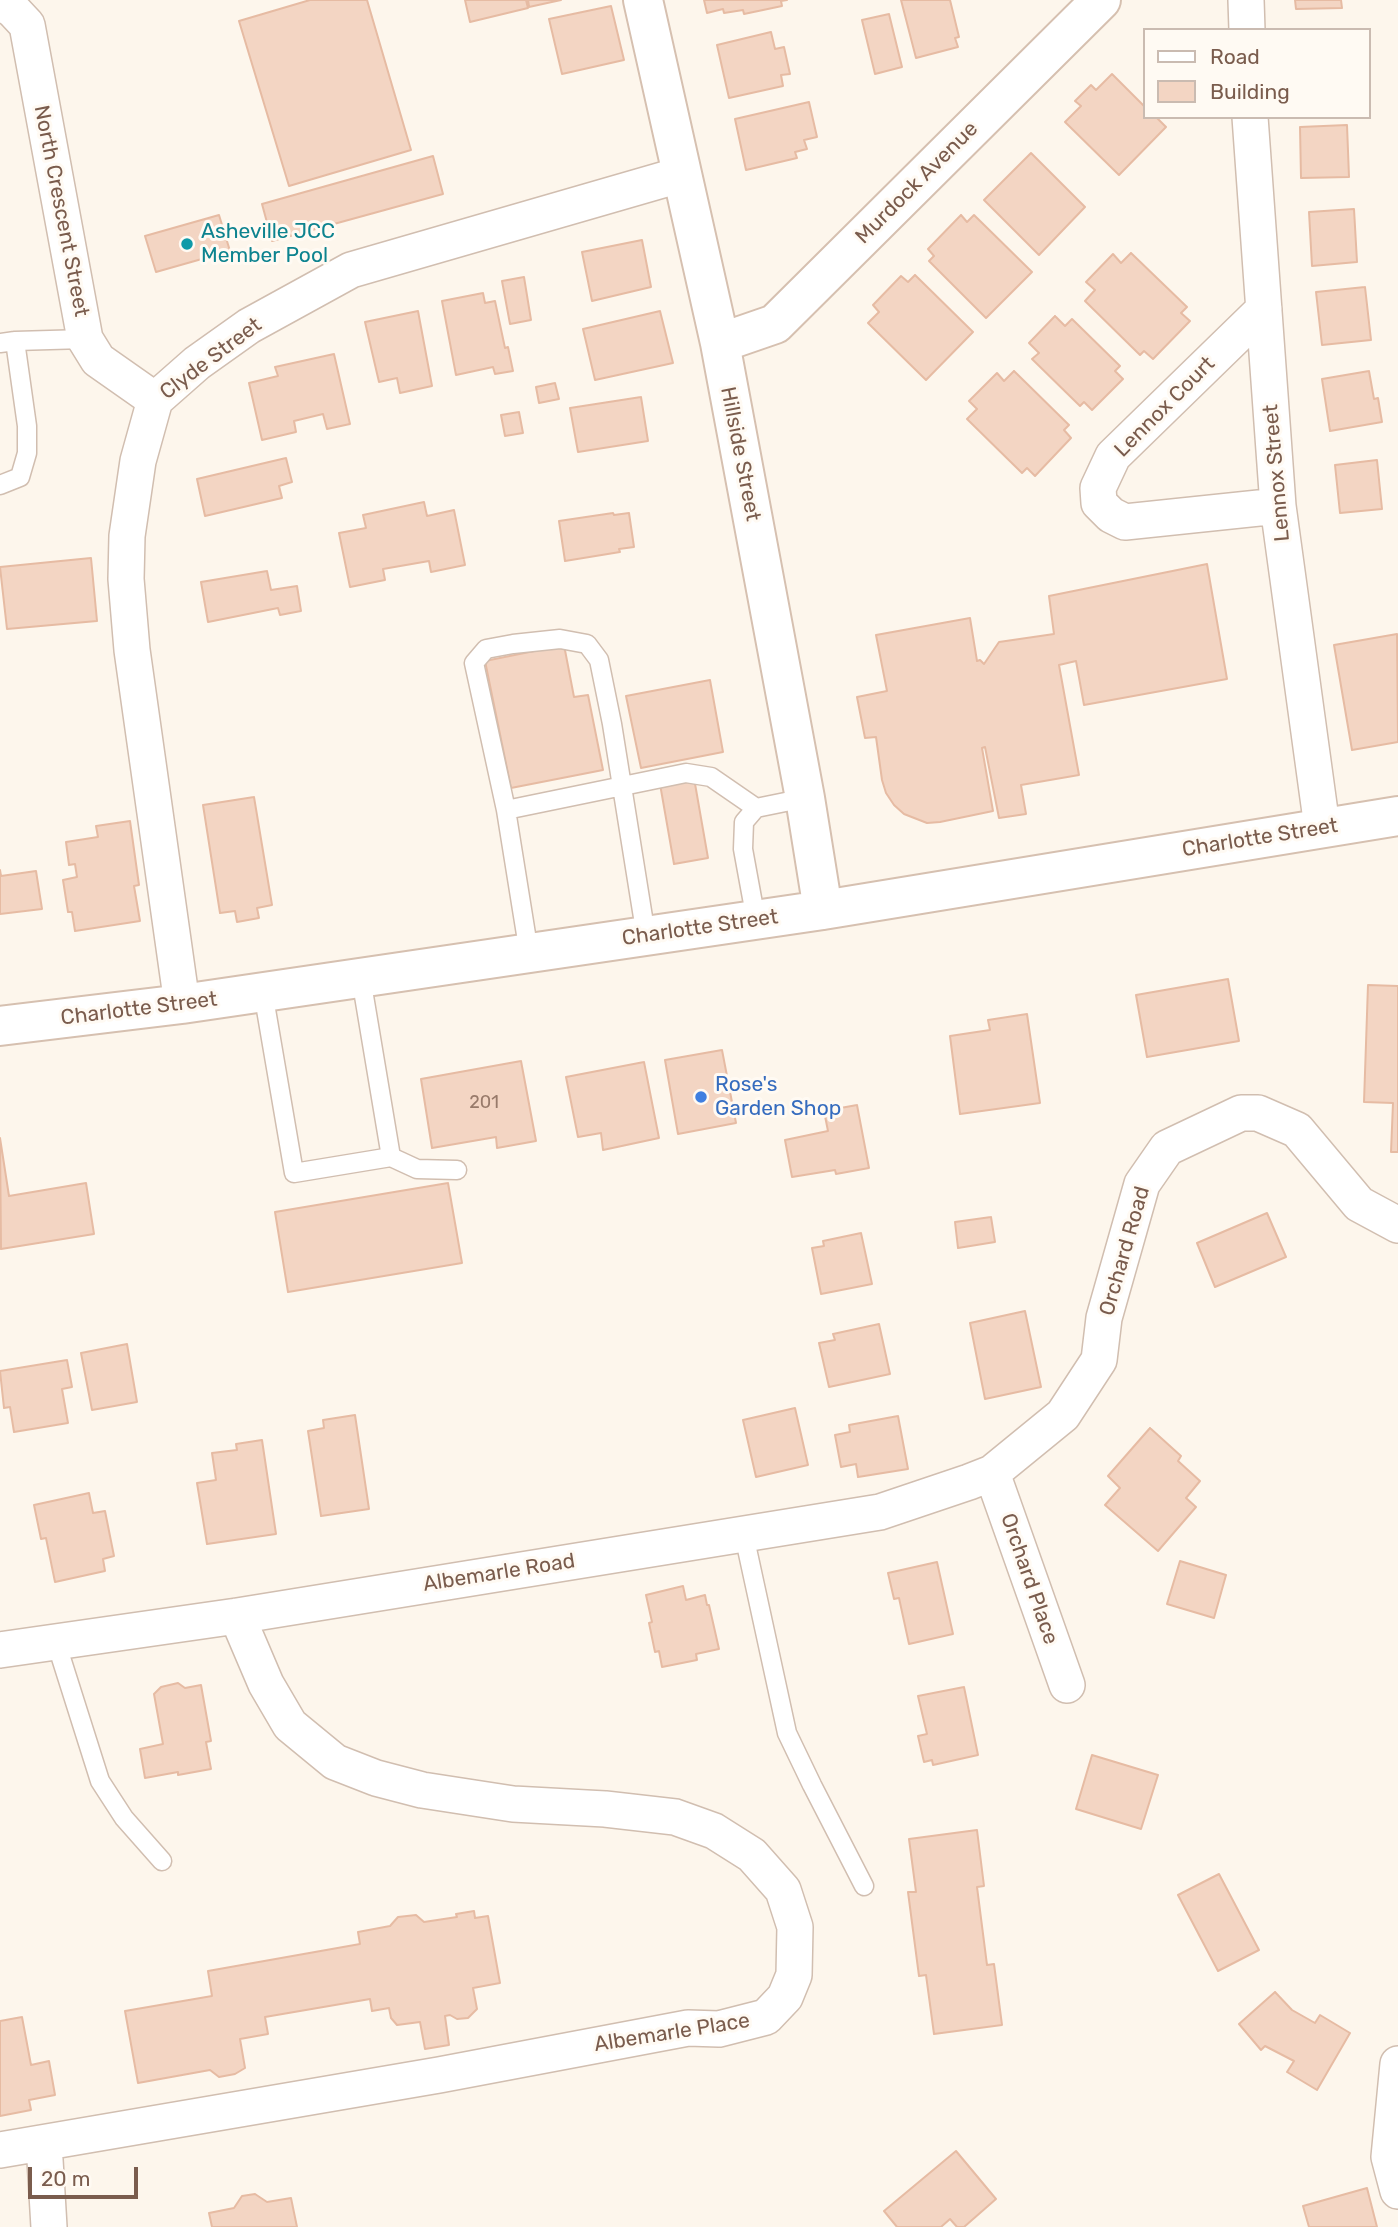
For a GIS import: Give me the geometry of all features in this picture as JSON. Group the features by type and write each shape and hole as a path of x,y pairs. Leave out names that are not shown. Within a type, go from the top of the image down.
{"street":[{"name":"Hillside Street","path":"643,0 720,343 805,798 823,910"},
{"name":"Murdock Avenue","path":"720,343 775,324 1101,0"},
{"path":"1246,0 1247,28"},
{"name":"North Crescent Street","path":"0,2 13,10 27,25 85,340 98,360 155,400"},
{"name":"Lennox Street","path":"1250,119 1278,506 1322,827"},
{"name":"Clyde Street","path":"182,1004 132,650 126,579 127,536 138,461 155,400 197,363 249,326 351,270 683,174"},
{"name":"Lennox Court","path":"1264,309 1113,456 1098,488 1100,503 1111,514 1125,522 1278,506"},
{"name":"Charlotte Street","path":"0,1026 182,1004 823,910 1398,816"},
{"name":"Orchard Road","path":"992,1473 1063,1415 1099,1360 1104,1318 1142,1184 1167,1148 1241,1113 1258,1113 1297,1130 1359,1204 1398,1226"},
{"name":"Albemarle Road","path":"0,1649 237,1616 880,1512 992,1473"},
{"name":"Orchard Place","path":"992,1473 1067,1685"},
{"name":"Albemarle Place","path":"0,2150 439,2075 688,2028 719,2029 766,2017 785,1997 794,1975 795,1927 783,1890 752,1855 714,1831 675,1817 605,1809 513,1804 422,1790 376,1778 335,1762 290,1725 267,1684 237,1616"},
{"path":"1398,2064 1389,2157 1398,2191"},
{"path":"44,2143 49,2227"}],"lane":[{"path":"0,485 20,477 27,453 27,426 7,342 85,340"},
{"path":"530,953 506,810 474,663 486,649 513,644 559,639 587,644 599,660 646,936"},
{"path":"506,810 686,773 711,777 756,808"},
{"path":"756,920 743,849 744,822 756,808 805,798"},
{"path":"361,978 391,1157"},
{"path":"263,992 295,1173 391,1157 416,1170 457,1170"},
{"path":"744,1535 787,1733 863,1886"},
{"path":"56,1642 100,1781 124,1818 162,1861"}],"building":[{"path":"310,0 367,0 411,150 289,186 239,21"},
{"path":"465,0 526,0 528,8 470,22"},
{"path":"528,0 561,0 529,7"},
{"path":"704,0 787,0 781,1 782,6 744,14 743,10 724,13 723,9 707,13"},
{"path":"901,0 950,0 959,37 955,38 958,47 916,58"},
{"path":"1295,0 1341,0 1342,8 1296,9"},
{"path":"611,6 624,60 562,74 549,19"},
{"path":"889,14 902,67 875,74 862,20"},
{"path":"771,32 775,49 784,47 790,74 781,75 783,86 729,98 717,45"},
{"path":"1112,74 1142,104 1142,119 1158,119 1166,127 1119,175 1065,122 1081,106 1075,101 1091,85 1096,90"},
{"path":"809,102 817,137 804,140 807,149 795,152 797,158 746,170 735,119"},
{"path":"1347,125 1349,177 1301,178 1300,127"},
{"path":"1031,153 1085,207 1039,255 984,200"},
{"path":"433,156 443,194 272,241 262,204"},
{"path":"1354,209 1357,262 1312,266 1309,212"},
{"name":"Asheville JCC Member Pool","path":"219,215 230,251 156,272 145,236"},
{"path":"961,215 967,222 974,215 1032,272 986,318 929,261 934,256 928,249"},
{"path":"642,240 651,287 592,301 582,252"},
{"path":"1131,253 1187,307 1181,313 1190,321 1153,359 1144,351 1140,355 1085,301 1095,290 1086,282 1113,254 1121,263"},
{"path":"915,275 973,332 926,380 868,323 879,312 873,305 901,276 908,282"},
{"path":"524,277 531,320 510,324 502,281"},
{"path":"1365,287 1371,340 1322,345 1316,292"},
{"path":"483,293 485,303 495,301 513,371 495,374 493,367 456,375 442,301"},
{"path":"418,311 432,386 400,393 397,378 379,382 365,322"},
{"path":"660,311 673,363 595,380 583,329"},
{"path":"1055,316 1065,326 1072,319 1120,366 1115,371 1123,379 1092,410 1084,402 1080,406 1032,359 1039,353 1029,343"},
{"path":"334,354 350,424 327,429 323,414 294,421 296,432 262,440 249,383 278,376 275,367"},
{"path":"1014,371 1069,425 1064,430 1071,438 1035,476 1027,468 1022,473 967,419 977,409 969,401 997,373 1004,381"},
{"path":"1369,371 1382,422 1330,431 1322,379"},
{"path":"555,383 559,399 539,403 536,387"},
{"path":"641,397 648,441 578,452 570,408"},
{"path":"519,412 523,433 505,436 501,415"},
{"path":"286,458 292,482 279,486 282,498 205,516 197,479"},
{"path":"1377,460 1382,509 1340,513 1335,465"},
{"path":"424,502 427,516 454,510 465,565 431,572 429,561 383,569 385,580 350,587 339,533 366,528 363,515"},
{"path":"629,513 634,547 619,549 620,552 565,561 559,521"},
{"path":"91,558 97,621 7,629 0,567"},
{"path":"1207,564 1227,679 1084,705 1076,661 1059,665 1079,775 1021,785 1026,814 999,818 985,747 982,748 993,811 927,823 904,814 894,805 882,780 876,737 865,738 857,697 887,691 876,635 970,618 977,661 980,660 984,664 999,642 1054,634 1049,596"},
{"path":"267,571 271,590 297,586 301,611 280,615 278,608 208,622 201,582"},
{"path":"1397,634 1398,742 1352,750 1334,645"},
{"path":"564,645 574,697 588,695 603,770 511,788 485,661"},
{"path":"710,680 723,752 641,768 626,696"},
{"path":"694,778 708,858 674,864 660,784"},
{"path":"254,797 272,905 257,908 259,918 237,922 235,911 220,913 203,805"},
{"path":"130,821 139,885 134,886 140,921 75,931 72,912 68,912 63,880 77,877 75,864 69,865 66,842 98,837 96,826"},
{"path":"0,870 1,876 36,871 42,909 0,914"},
{"path":"1228,979 1239,1041 1147,1057 1136,995"},
{"path":"1368,985 1398,986 1398,1152 1391,1152 1393,1103 1364,1102"},
{"path":"1027,1014 1040,1103 960,1114 950,1036 990,1030 988,1020"},
{"path":"722,1050 736,1123 678,1134 665,1060"},
{"path":"521,1061 536,1141 497,1148 496,1137 432,1148 421,1079"},
{"path":"644,1062 659,1138 603,1150 601,1133 578,1137 566,1077"},
{"path":"857,1105 869,1168 836,1174 835,1170 792,1177 785,1140 828,1131 824,1111"},
{"path":"0,1138 9,1196 86,1183 94,1234 1,1249"},
{"path":"448,1183 462,1263 288,1292 275,1212"},
{"path":"1267,1213 1286,1257 1215,1287 1197,1243"},
{"path":"991,1217 995,1242 958,1248 955,1222"},
{"path":"861,1233 872,1284 821,1294 812,1248 824,1246 823,1241"},
{"path":"1025,1311 1041,1387 985,1399 970,1323"},
{"path":"879,1324 890,1374 829,1387 819,1343 835,1340 833,1334"},
{"path":"127,1344 137,1402 92,1410 81,1353"},
{"path":"67,1360 72,1387 62,1389 68,1423 14,1432 10,1407 4,1408 0,1371"},
{"path":"795,1408 808,1465 756,1477 743,1420"},
{"path":"355,1415 369,1509 321,1516 308,1431 324,1428 323,1420"},
{"path":"898,1416 908,1469 858,1477 856,1464 841,1467 835,1435 850,1432 849,1425"},
{"path":"1150,1428 1181,1456 1178,1461 1200,1481 1186,1498 1196,1507 1158,1551 1105,1505 1120,1488 1108,1476"},
{"path":"262,1440 276,1534 207,1544 197,1483 216,1480 212,1453 237,1450 236,1444"},
{"path":"89,1493 93,1513 105,1511 114,1556 103,1559 105,1571 55,1582 46,1538 41,1539 34,1505"},
{"path":"1180,1561 1226,1575 1214,1618 1167,1604"},
{"path":"937,1562 953,1634 909,1644 899,1598 894,1599 888,1573"},
{"path":"683,1586 686,1600 705,1595 719,1649 696,1654 697,1660 662,1667 659,1651 655,1652 646,1595"},
{"path":"178,1683 185,1688 201,1685 211,1741 206,1742 211,1769 145,1778 140,1749 163,1744 154,1694 161,1687"},
{"path":"964,1687 978,1755 933,1765 932,1760 924,1762 918,1736 927,1734 918,1696"},
{"path":"1092,1755 1158,1775 1141,1829 1076,1809"},
{"path":"977,1830 984,1886 977,1887 987,1965 994,1964 1002,2025 934,2034 926,1975 919,1976 908,1892 916,1892 909,1839"},
{"path":"1219,1874 1259,1950 1218,1971 1178,1895"},
{"path":"474,1911 475,1918 488,1916 500,1983 473,1988 477,2009 468,2018 445,2016 449,2045 425,2049 420,2022 397,2025 391,2018 389,2008 372,2011 370,1999 265,2017 268,2034 240,2039 245,2068 235,2074 219,2077 210,2070 138,2083 125,2011 212,1996 208,1971 360,1944 358,1932 390,1926 398,1917 416,1915 424,1922 457,1917 456,1914"},
{"path":"1275,1992 1292,2010 1315,2023 1320,2015 1350,2033 1317,2090 1287,2072 1294,2061 1265,2046 1261,2050 1239,2024"},
{"path":"22,2017 31,2065 49,2061 55,2095 29,2100 31,2110 0,2116 0,2021"},
{"path":"956,2151 996,2199 964,2227 957,2227 950,2219 941,2227 897,2227 884,2211"},
{"path":"1367,2188 1377,2227 1309,2227 1303,2206"},
{"path":"255,2194 267,2202 291,2198 297,2227 212,2227 209,2213 234,2208 242,2196"}],"place":[{"name":"Asheville JCC Member Pool","path":"187,244"},
{"name":"Rose's Garden Shop","path":"701,1097"}]}
